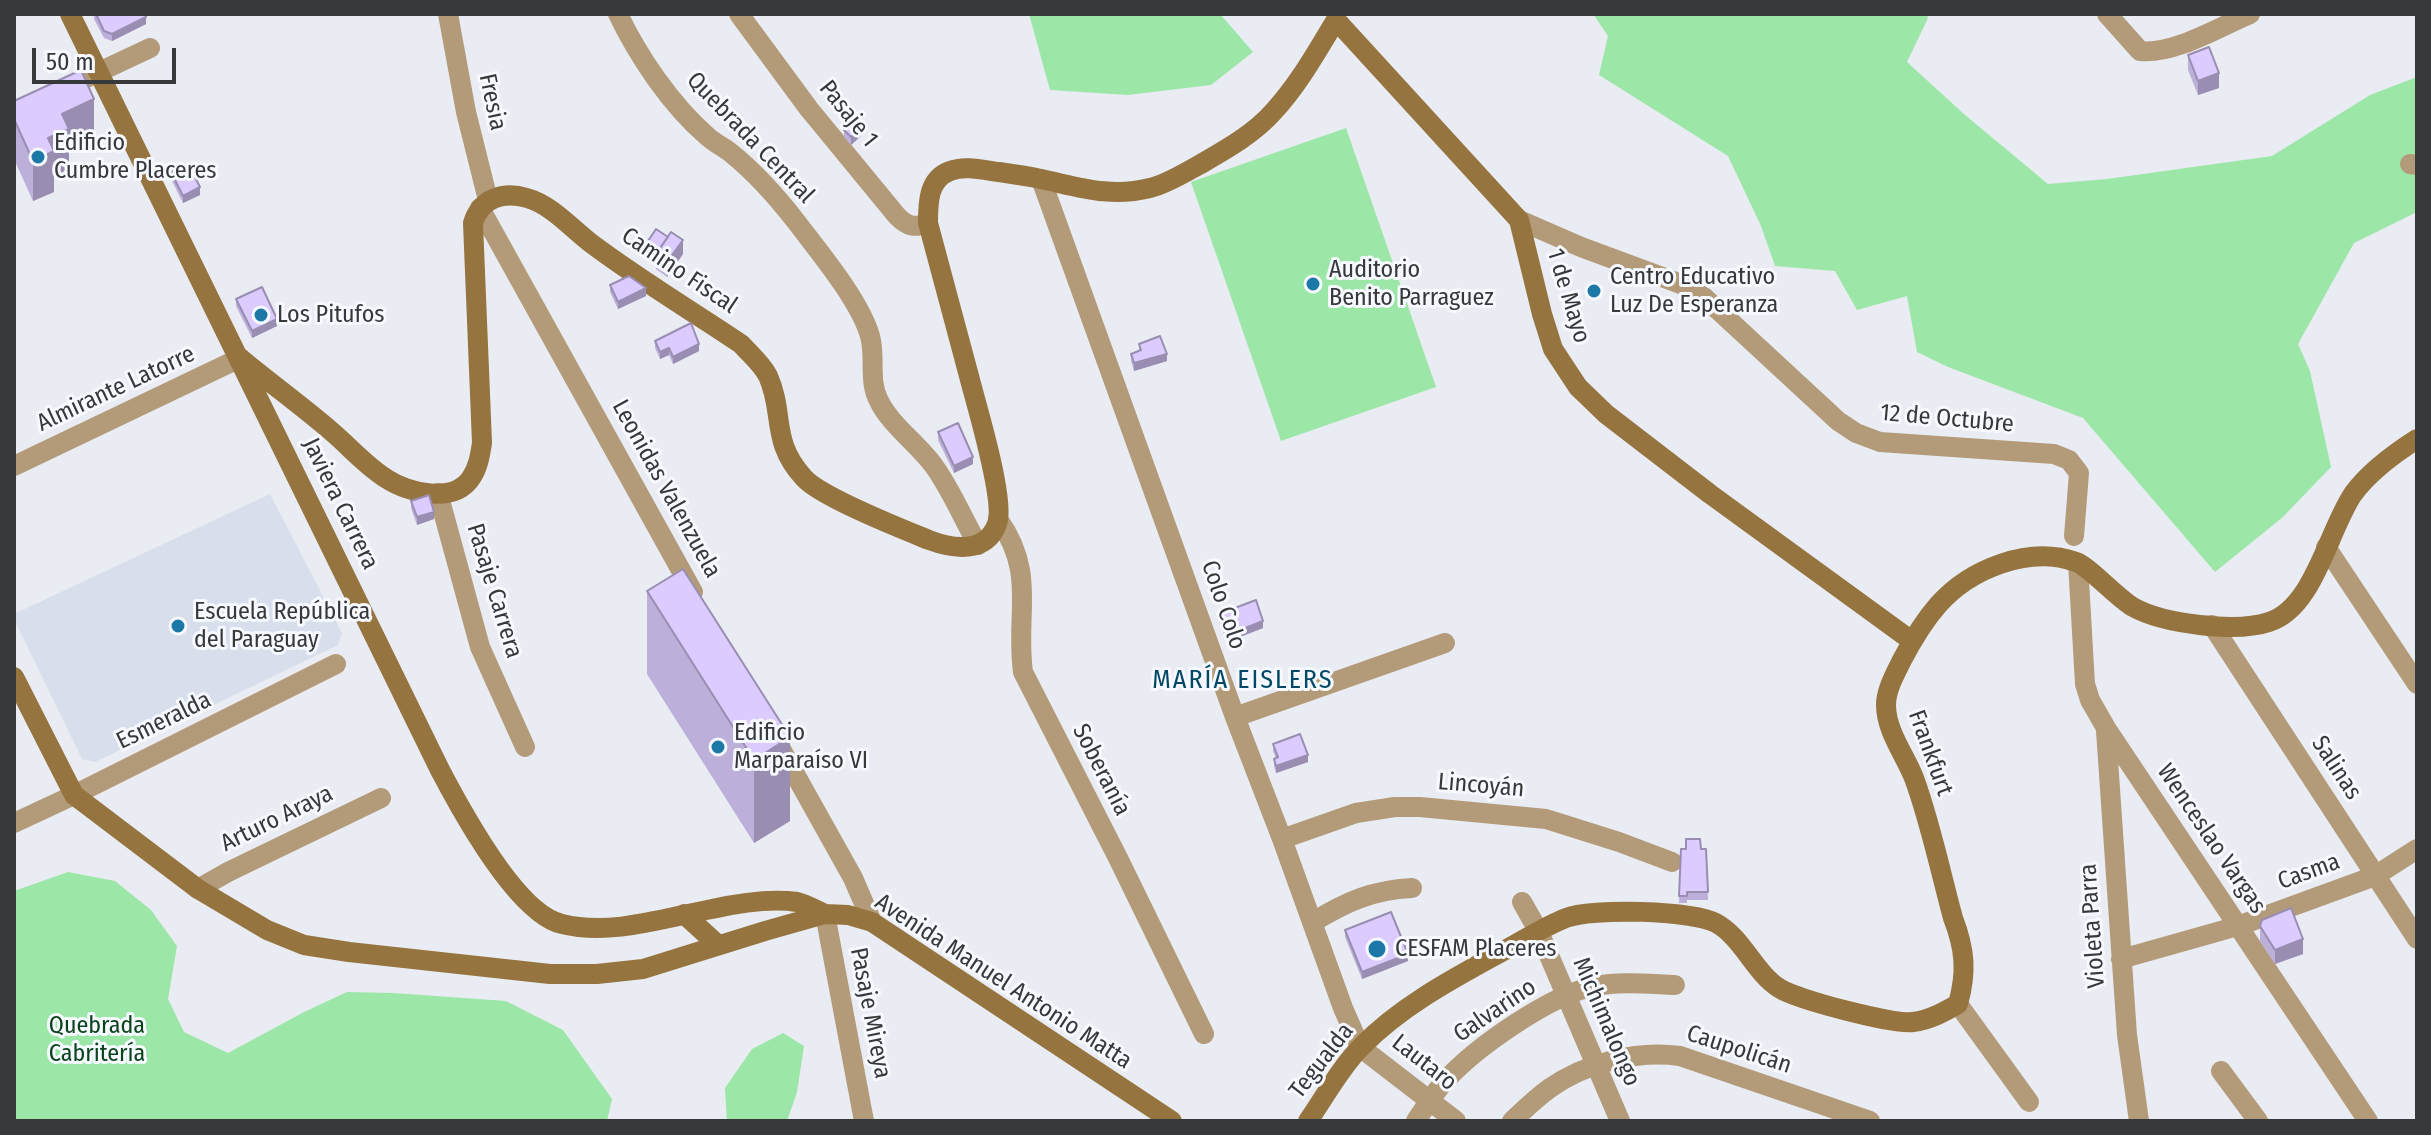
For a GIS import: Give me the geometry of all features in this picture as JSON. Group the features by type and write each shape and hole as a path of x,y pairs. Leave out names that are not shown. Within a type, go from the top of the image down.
{"street":[{"name":"Javiera Carrera","path":"70,14 440,770 496,864 525,901 559,924 600,928 643,923 735,904 771,901 799,902 825,914"},
{"name":"Fresia","path":"448,14 484,204"},
{"name":"Quebrada Central","path":"618,14 653,73 688,118 766,186 797,222 851,298 870,337 873,382 879,402 934,467 954,497 978,545"},
{"name":"Pasaje 1","path":"739,14 809,109 897,216 912,227 928,223"},
{"path":"2107,14 2140,51 2152,53 2167,50 2250,14"},
{"path":"978,545 992,532 998,519 997,494 988,448 928,223 928,203 937,179 948,171 961,168 1118,194 1153,188 1236,143 1273,113 1303,73 1333,17"},
{"name":"1 de Mayo","path":"1333,17 1519,220 1553,349 1578,387 1606,414 1698,485 1912,641"},
{"path":"14,112 150,48"},
{"name":"Colo Colo","path":"1041,179 1235,717 1360,1047"},
{"name":"Camino Fiscal","path":"484,204 503,196 523,197 543,205 594,245 741,344 767,373 773,388 783,446 806,480 836,498 934,542 958,547 978,545"},
{"path":"240,358 387,480 404,488 438,493 457,489 470,481 478,465 482,443 473,223 484,204"},
{"name":"Leonidas Valenzuela","path":"484,204 705,613"},
{"name":"12 de Octubre","path":"1519,220 1681,284 1705,298 1838,421 1856,433 1880,442 2054,454 2069,460 2079,473 2074,536"},
{"name":"Almirante Latorre","path":"14,466 240,358"},
{"path":"2078,563 2133,607 2153,616 2212,625 2248,626 2268,622 2284,615 2300,599 2353,495 2380,466 2417,439"},
{"name":"Pasaje Carrera","path":"438,493 480,647 525,747"},
{"name":"Soberanía","path":"998,519 1014,544 1022,573 1020,657 1023,672 1204,1034"},
{"path":"2326,547 2417,684"},
{"name":"Frankfurt","path":"1958,1004 1965,980 1961,939 1915,781 1889,723 1886,704 1893,678 1912,641 1938,605 1957,587 2002,564 2045,556 2078,563"},
{"name":"Wenceslao Vargas","path":"2078,563 2085,684 2090,700 2362,1119"},
{"name":"Salinas","path":"2212,625 2417,939"},
{"path":"1235,717 1445,643"},
{"name":"Esmeralda","path":"14,823 336,664"},
{"name":"Avenida Manuel Antonio Matta","path":"14,677 74,795 198,889 267,930 304,945 550,974 628,972 825,914 848,915 872,922 1172,1121"},
{"path":"767,724 853,878 872,922"},
{"name":"Violeta Parra","path":"2106,728 2127,1035 2139,1121"},
{"name":"Arturo Araya","path":"198,889 381,798"},
{"name":"Lincoyán","path":"1282,839 1356,813 1420,807 1546,819 1672,862"},
{"name":"Casma","path":"2121,959 2238,926 2375,876 2417,849"},
{"path":"1313,922 1370,893 1412,888"},
{"name":"Michimalongo","path":"1522,902 1539,932 1620,1121"},
{"path":"1539,932 1566,918 1587,912 1702,918 1725,929 1779,988 1799,996 1892,1022 1912,1023 1934,1018 1958,1004 2029,1102"},
{"path":"684,914 718,945"},
{"name":"Pasaje Mireya","path":"825,914 864,1121"},
{"name":"Tegualda","path":"1308,1121 1360,1047 1418,1001 1460,974 1539,932"},
{"name":"Galvarino","path":"1416,1121 1447,1078 1491,1041 1566,995 1592,986 1610,984 1675,985"},
{"name":"Lautaro","path":"1360,1047 1456,1121"},
{"name":"Caupolicán","path":"1512,1121 1567,1077 1595,1065 1635,1056 1664,1054 1680,1056 1870,1121"},
{"path":"2221,1071 2258,1121"}],"shaded area":[{"name":"Escuela República del Paraguay","path":"270,494 342,633 338,645 95,762 82,759 14,614"}],"green space":[{"path":"1029,14 1220,14 1253,52 1211,85 1128,95 1050,90"},
{"path":"1593,14 1927,14 1928,18 1907,62 2048,184 2272,156 2370,95 2417,77 2417,212 2354,243 2298,344 2310,371 2331,467 2283,517 2215,572 2083,418 1948,367 1917,352 1907,296 1857,310 1835,271 1775,266 1761,226 1728,156 1599,75 1608,36"},
{"name":"Auditorio Benito Parraguez","path":"1346,128 1436,387 1281,441 1191,182"},
{"name":"Quebrada Cabritería","path":"68,872 115,881 151,910 177,946 168,999 184,1032 228,1053 347,992 506,1001 563,1030 612,1099 607,1121 14,1121 14,891"},
{"path":"783,1033 804,1046 797,1092 787,1121 727,1121 725,1088 752,1049"}],"building":[{"path":"96,14 145,14 146,17 112,34 104,31"},
{"path":"2209,47 2219,73 2198,81 2188,55"},
{"path":"81,70 94,99 62,114 69,129 48,138 54,151 33,161 14,119 14,101"},
{"path":"855,121 861,128 851,137 844,130"},
{"path":"188,164 200,187 183,196 171,172"},
{"path":"656,229 668,237 656,254 659,257 644,247"},
{"path":"671,232 683,240 667,262 656,254"},
{"path":"629,276 646,288 618,302 610,285"},
{"path":"262,287 277,319 252,331 236,299"},
{"path":"691,323 699,344 673,357 669,348 660,352 655,341"},
{"path":"1160,336 1167,354 1134,363 1131,354 1141,350 1139,344"},
{"path":"958,423 973,457 954,466 938,432"},
{"path":"429,495 434,512 417,517 411,501"},
{"path":"683,569 790,737 754,760 647,591"},
{"path":"1256,600 1263,621 1227,635 1219,614"},
{"path":"1300,734 1308,755 1276,766 1274,759 1278,757 1273,744"},
{"path":"1686,839 1700,839 1701,849 1706,849 1708,892 1687,892 1687,896 1679,896 1681,849 1686,849"},
{"path":"2291,908 2303,939 2275,950 2260,926 2262,920"},
{"name":"CESFAM Placeres","path":"1391,912 1408,954 1362,972 1345,930"}],"place":[{"name":"Edificio Cumbre Placeres","path":"38,157"},
{"name":"Auditorio Benito Parraguez","path":"1313,284"},
{"name":"Centro Educativo Luz De Esperanza","path":"1594,291"},
{"name":"Los Pitufos","path":"261,315"},
{"name":"Escuela República del Paraguay","path":"178,626"},
{"name":"Edificio Marparaíso VI","path":"718,747"},
{"name":"CESFAM Placeres","path":"1377,949"}],"district":[{"name":"MARÍA EISLERS","path":"1243,681"}]}
